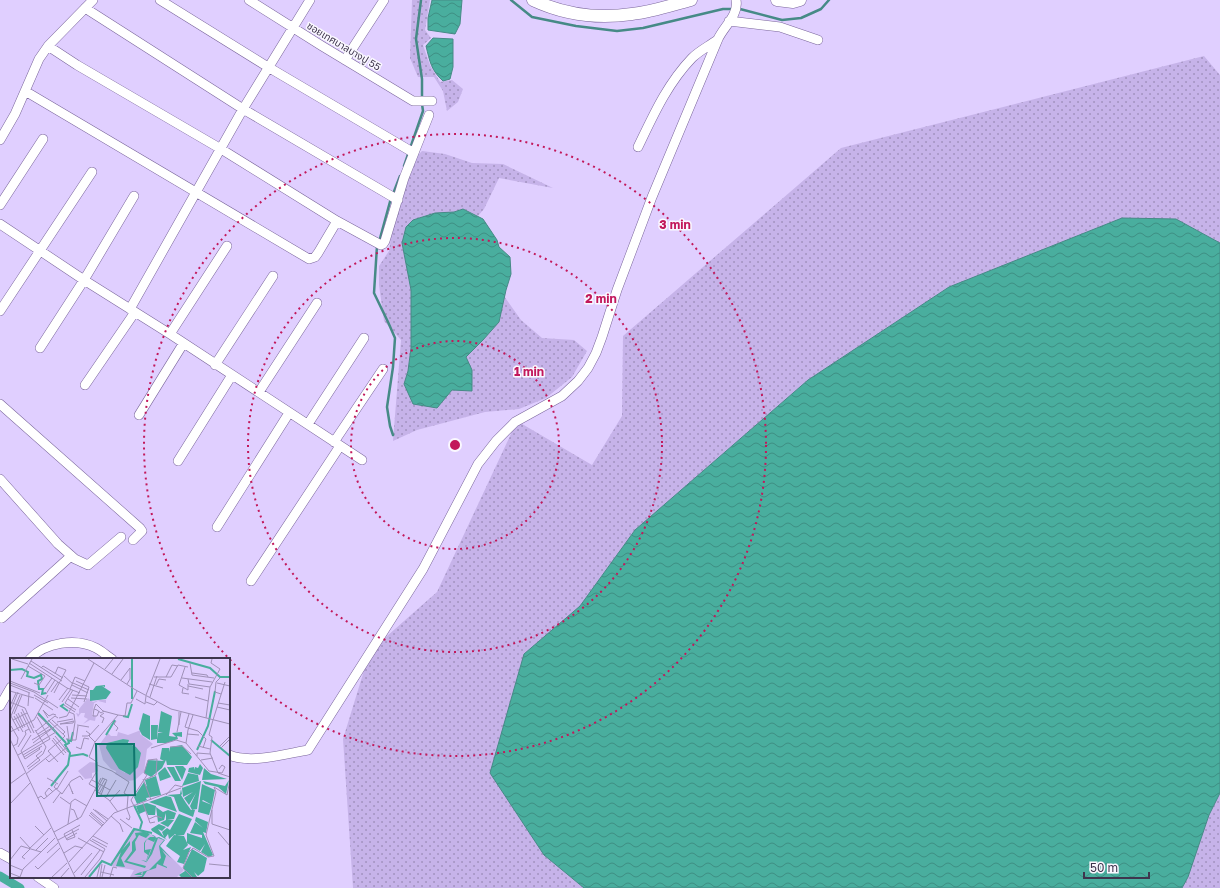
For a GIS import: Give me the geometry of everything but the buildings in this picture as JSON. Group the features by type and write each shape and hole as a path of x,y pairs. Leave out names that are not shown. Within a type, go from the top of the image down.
{"street":[{"path":"0,140 11,122 39,59 48,46 93,0"},
{"path":"160,0 268,67 410,151"},
{"name":"ซอยเทศบาลบางปู 55","path":"249,0 292,28 413,100 426,101"},
{"path":"85,384 132,310 220,150 268,67 310,0"},
{"path":"345,60 384,0"},
{"path":"533,0 564,11 591,16 611,16 633,14 691,0"},
{"path":"777,0 793,2 800,0"},
{"path":"230,755 242,758 256,758 308,750 423,569 478,464 496,441 515,422 562,396 578,381 588,368 602,337 617,290 652,197 718,39 729,21 736,5"},
{"path":"85,8 243,110 394,198"},
{"path":"729,21 780,27 818,40"},
{"path":"638,148 657,106 672,83 693,57 718,39"},
{"path":"48,46 77,66 337,221 378,243 383,244 386,241 394,198 404,178 410,151 429,115"},
{"path":"25,91 309,259 315,257 318,253 337,221"},
{"path":"0,205 43,139"},
{"path":"0,311 92,172"},
{"path":"40,348 84,280 134,196"},
{"path":"0,224 362,460"},
{"path":"170,334 227,246"},
{"path":"216,365 273,276"},
{"path":"259,392 317,303"},
{"path":"308,424 364,338"},
{"path":"139,414 183,344"},
{"path":"251,581 382,369"},
{"path":"178,461 232,376"},
{"path":"0,404 140,528 142,531 133,540"},
{"path":"216,527 290,413"},
{"path":"0,479 58,544 75,559 88,565 121,537"},
{"path":"0,616 2,618 71,556"},
{"path":"31,658 41,650 55,644 69,643 86,644 96,648 111,658"},
{"path":"0,706 10,689"},
{"path":"0,853 10,858"},
{"path":"39,878 54,888"}],"shaded area":[{"path":"412,0 430,0 425,30 431,38 423,45 430,65 440,82 452,80 463,89 458,102 447,111 443,91 434,77 418,77 410,58"},
{"path":"1204,56 1220,75 1220,243 1176,219 949,287 808,380 635,530 580,606 524,654 544,855 584,888 353,888 343,739 370,651 437,592 517,421 592,465 622,416 623,336 841,148"},
{"path":"422,151 445,154 472,163 503,164 553,188 499,178 484,209 478,216 463,209 454,212 402,243 411,290 411,348 408,371 404,384 413,404 452,390 472,370 466,357 499,322 504,296 521,320 542,338 574,340 587,351 572,377 546,398 519,409 485,412 417,430 393,441 401,340 384,321 379,285 379,266 389,251 396,204 409,164"},
{"path":"1220,793 1220,888 1182,888 1188,877 1209,815"}],"water":[{"path":"432,0 462,0 460,24 455,34 428,30 428,18"},
{"path":"433,38 453,39 453,67 450,79 443,81 436,73 432,65 426,46"},
{"path":"463,209 483,219 497,240 499,247 510,257 511,274 499,322 466,357 472,370 472,391 452,390 437,408 413,404 404,384 408,371 411,348 411,290 402,243 406,227 413,220 435,213 454,212"},
{"path":"1122,218 1176,219 1220,243 1220,793 1209,815 1188,877 1182,888 584,888 544,855 490,773 524,654 580,606 635,530 808,380 949,287"}],"waterway":[{"path":"421,0 416,39 422,79 422,99"},
{"path":"511,0 532,17 576,26 617,31 643,28 723,9 740,9 782,20 801,18 821,9 829,0"},
{"path":"404,166 423,111 422,104"},
{"path":"393,194 400,176"},
{"path":"379,242 391,198"},
{"path":"377,246 374,293 395,338 393,367 387,407 393,435"},
{"path":"0,876 20,888"}]}
